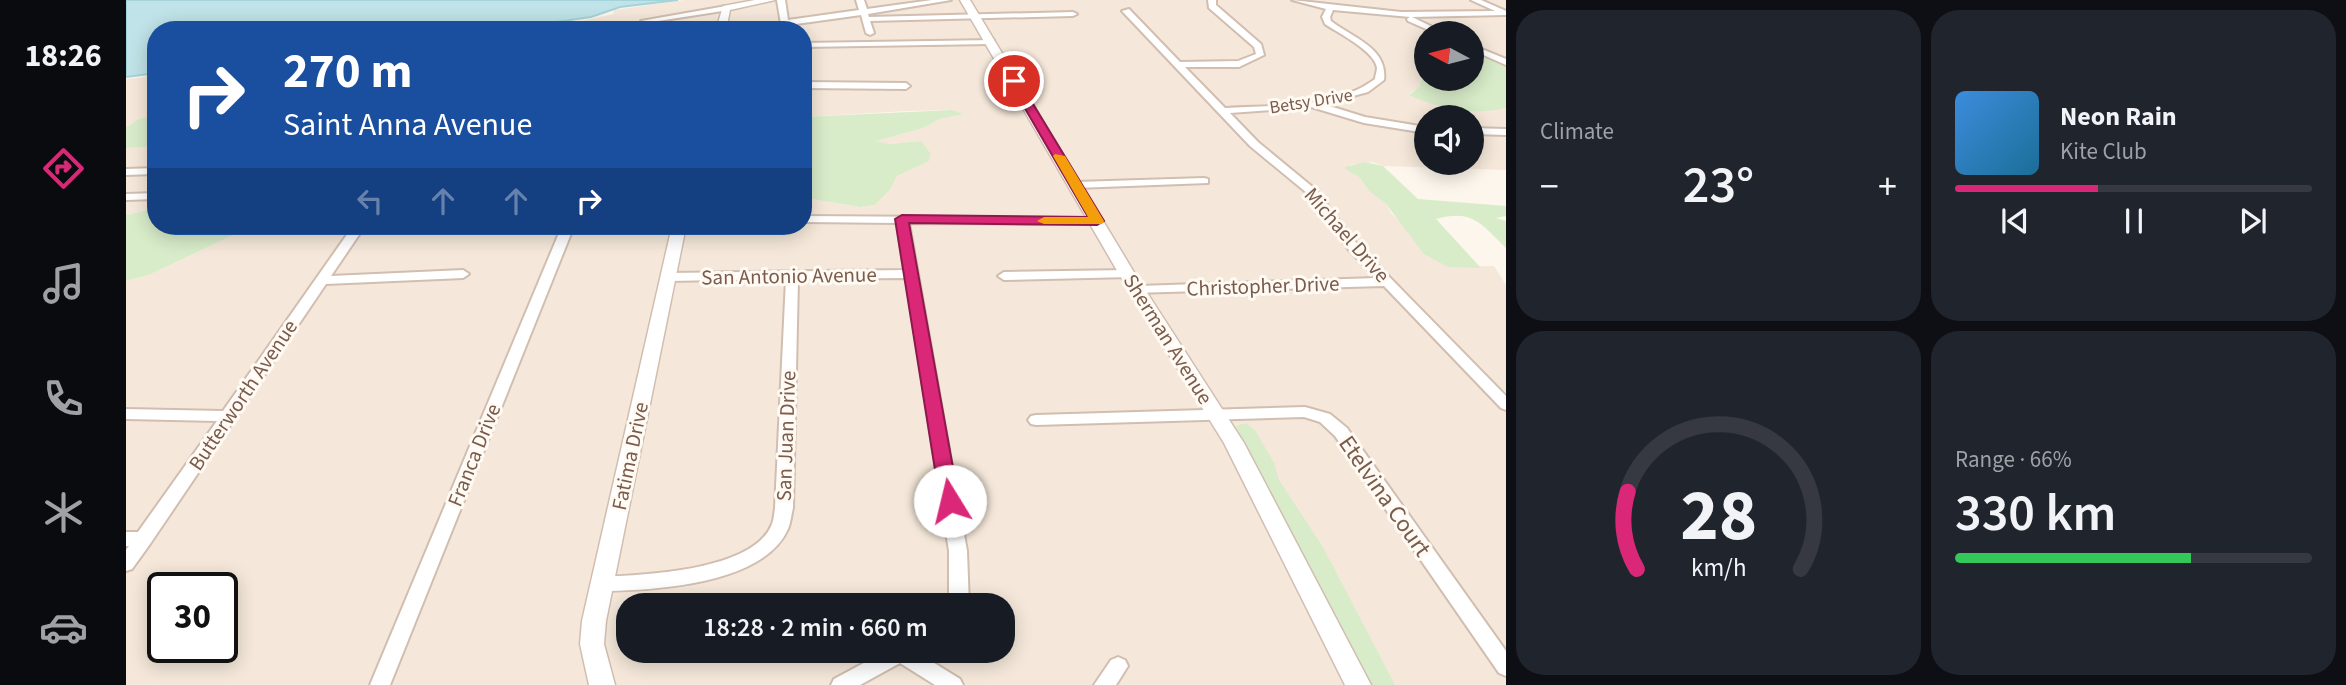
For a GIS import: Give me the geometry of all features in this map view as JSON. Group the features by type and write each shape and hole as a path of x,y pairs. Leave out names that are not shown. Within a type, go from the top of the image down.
{"street":[{"path":"642,10 645,20 770,0"},
{"path":"781,0 785,21"},
{"path":"860,0 870,33"},
{"path":"812,23 947,0"},
{"path":"1178,65 1239,64 1260,55 1258,46 1212,6 1212,0"},
{"path":"1296,0 1330,8 1406,16 1506,13"},
{"path":"1475,0 1506,13"},
{"path":"723,21 726,8"},
{"path":"864,15 969,8 1073,14"},
{"name":"Sherman Avenue","path":"969,8 1261,493 1358,685"},
{"name":"Betsy Drive","path":"1221,111 1311,104 1364,92 1376,86 1382,76 1377,60 1326,20 1330,8"},
{"name":"Michael Drive","path":"1126,10 1275,164 1311,191 1353,247 1506,405"},
{"path":"1406,16 1416,21"},
{"path":"812,45 990,42"},
{"path":"1484,52 1506,62"},
{"path":"812,85 906,86"},
{"path":"1311,104 1364,120 1414,128"},
{"path":"1484,131 1506,132"},
{"path":"126,172 147,171"},
{"path":"1076,185 1204,181"},
{"path":"126,197 147,196"},
{"path":"812,219 1097,221"},
{"path":"902,219 958,551 959,593"},
{"name":"Butterworth Avenue","path":"126,564 135,539 230,416 353,235"},
{"name":"Franca Drive","path":"380,685 564,235"},
{"name":"Fatima Drive","path":"597,683 592,644 602,584 677,235"},
{"path":"321,280 463,274"},
{"name":"San Antonio Avenue","path":"668,277 911,274"},
{"path":"1004,276 1127,274"},
{"name":"San Juan Drive","path":"602,584 653,583 709,572 733,564 753,552 779,528 784,508 792,276"},
{"name":"Christopher Drive","path":"1138,290 1387,282"},
{"name":"Etelvina Court","path":"1036,420 1306,412 1325,418 1341,432 1506,667"},
{"path":"126,414 230,416"},
{"path":"841,685 882,663"},
{"path":"919,663 953,685"},
{"path":"1104,685 1118,666"}],"shaded area":[{"path":"684,0 1506,0 1506,67 1484,57 1484,21 1414,21 1414,90 1409,94 1436,105 1414,105 1414,167 1383,166 1373,162 1350,165 1346,170 1359,177 1370,192 1386,204 1391,213 1448,267 1494,266 1506,285 1506,685 126,685 126,281 151,274 233,235 812,235 812,199 860,207 875,205 890,190 897,176 928,161 921,141 890,144 875,141 963,114 952,110 812,116 812,21 583,21 613,14 614,10"},
{"path":"147,77 147,117 126,127 126,79"},
{"path":"1506,108 1506,170 1484,169 1484,110"},
{"path":"147,147 147,210 126,215 126,148"}],"green space":[{"path":"1484,57 1506,67 1506,108 1484,111 1484,105 1436,105 1409,95 1414,91 1484,91"},
{"path":"952,110 964,114 940,119 923,128 876,141 890,144 921,141 931,154 929,161 897,176 890,190 875,205 860,207 812,199 812,117"},
{"path":"147,117 147,147 126,148 126,127"},
{"path":"1365,162 1383,166 1418,199 1506,206 1506,216 1496,218 1506,221 1506,248 1476,221 1468,217 1449,216 1436,219 1481,268 1448,267 1424,254 1386,204 1345,167"},
{"path":"147,210 147,235 233,235 151,274 126,281 126,215"},
{"path":"1246,423 1255,430 1274,463 1279,480 1323,547 1395,685 1368,685 1254,470 1236,426"}],"water":[{"path":"126,0 678,0 620,7 591,17 563,21 147,21 147,74 126,77"}],"slow traffic":[{"path":"1044,221 1097,221 1059,156"}],"route":[{"path":"950,501 902,219 1097,221 1014,81"}]}
